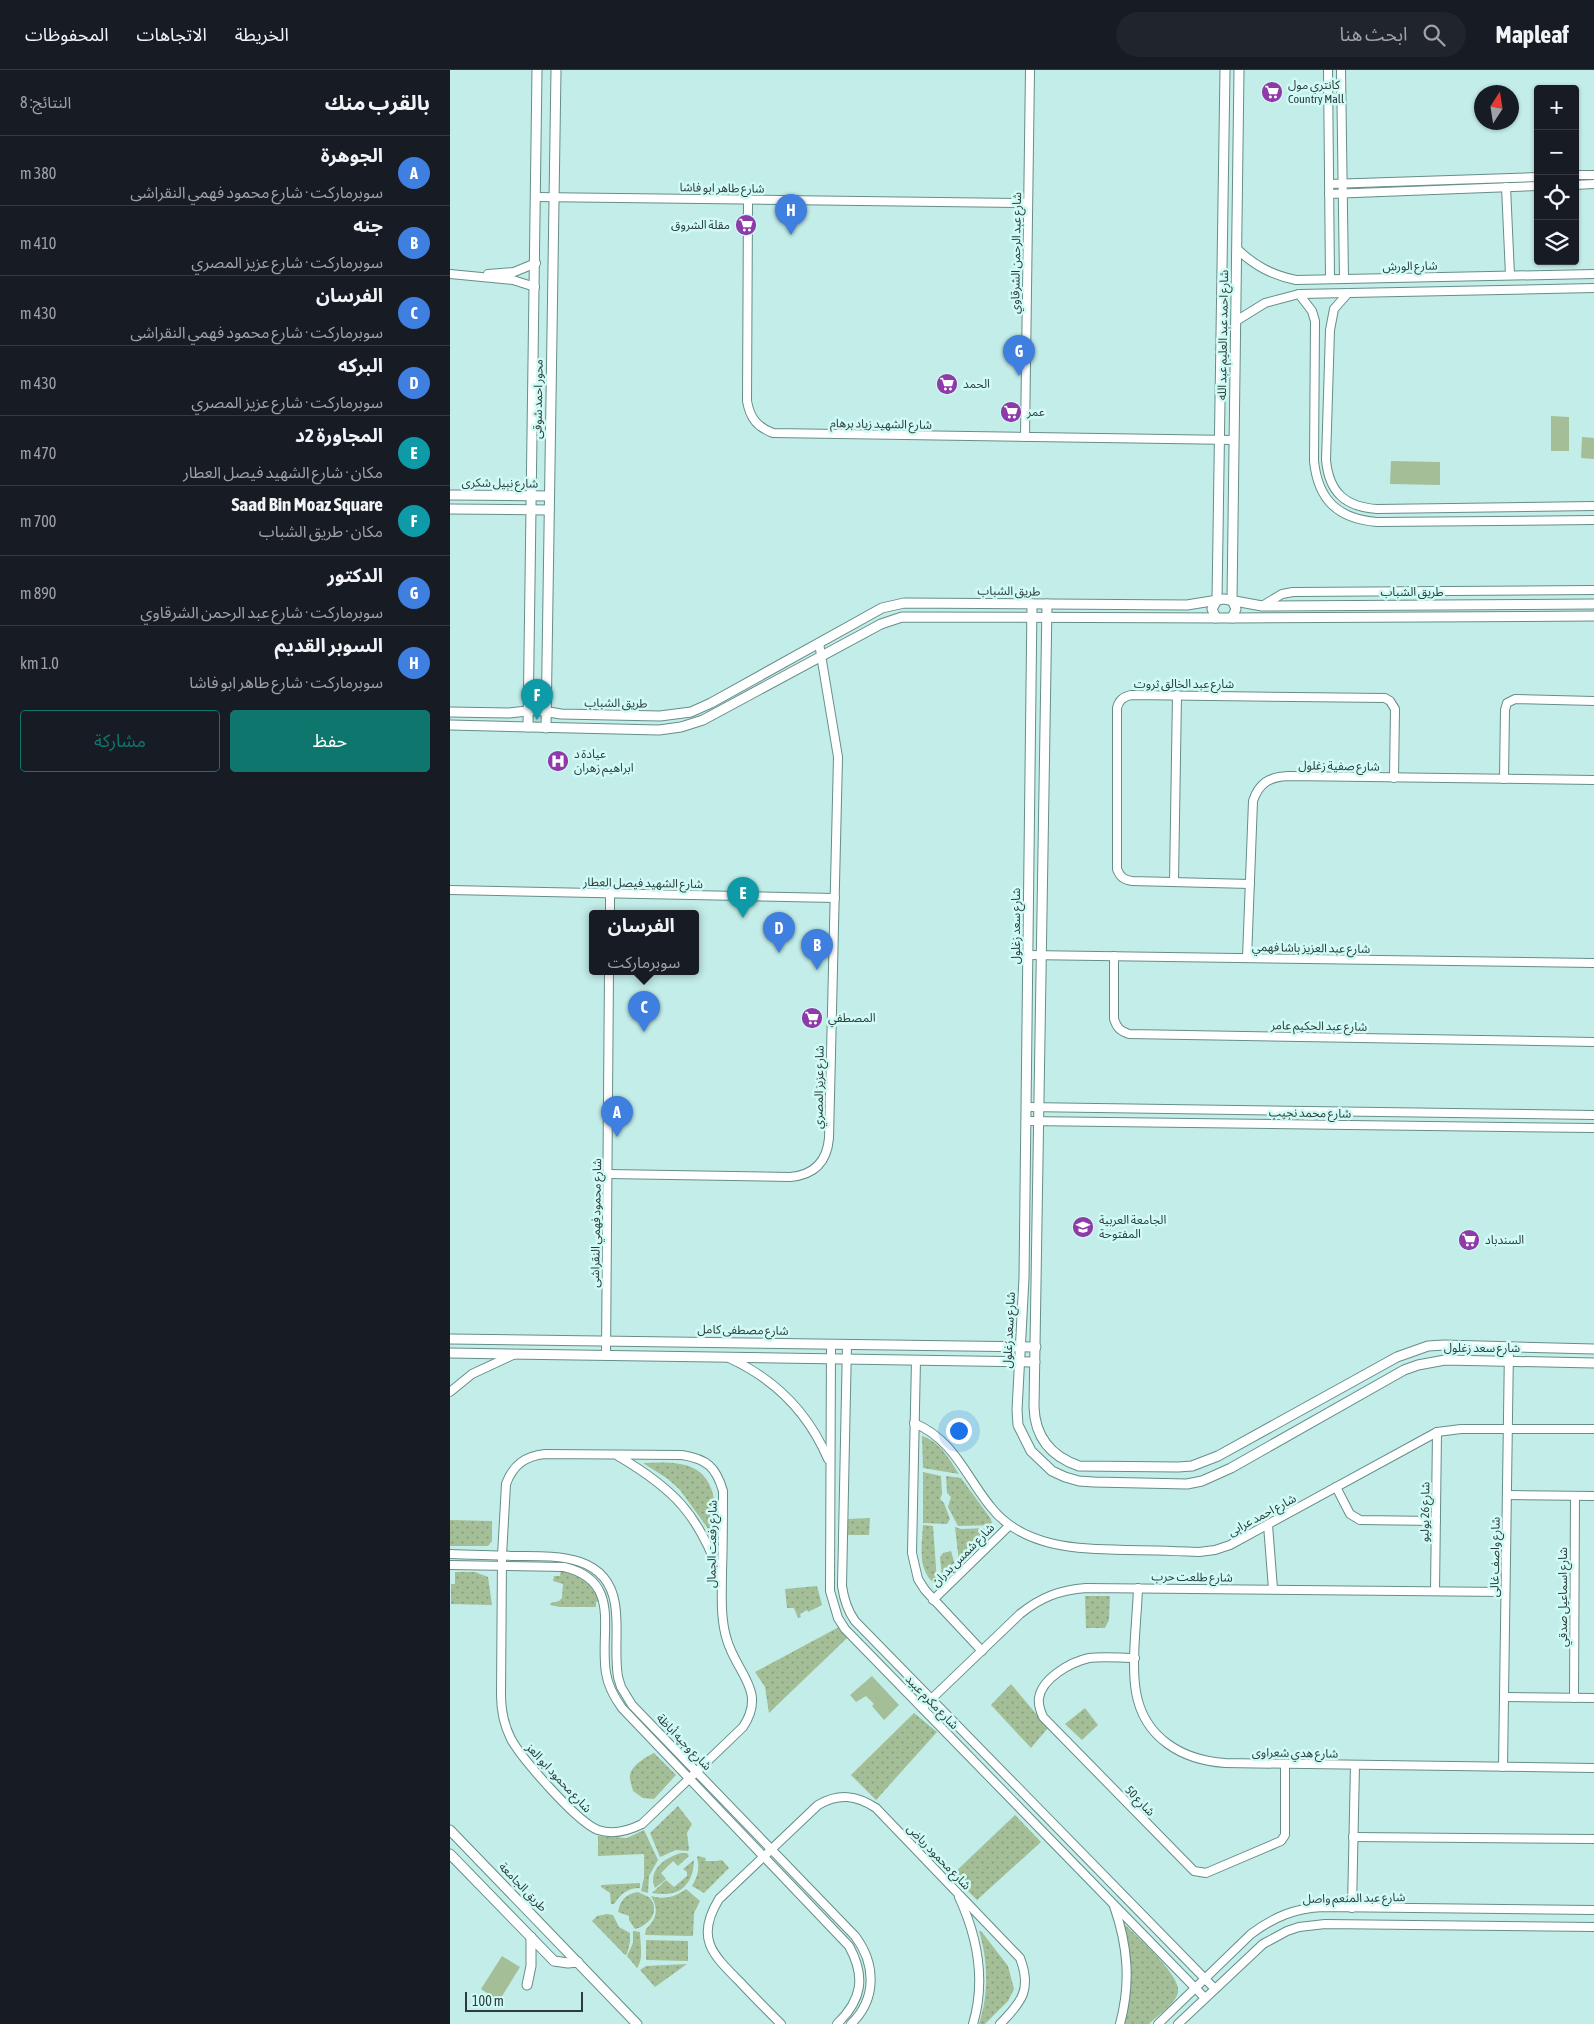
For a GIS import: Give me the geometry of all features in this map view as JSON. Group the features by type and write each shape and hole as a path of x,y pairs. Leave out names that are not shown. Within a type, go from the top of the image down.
{"street":[{"name":"محور احمد شوقى","path":"528,727 538,70"},
{"name":"محور احمد شوقى","path":"546,728 556,70"},
{"name":"شارع عبد الرحمن الشرقاوي","path":"1025,437 1030,70"},
{"name":"شارع احمد عبد العليم عبد الله","path":"1216,600 1225,70"},
{"name":"شارع احمد عبد العليم عبد الله","path":"1232,600 1239,70"},
{"path":"1328,70 1330,279"},
{"path":"1341,70 1344,279"},
{"path":"1579,176 1594,175"},
{"path":"1329,184 1534,177"},
{"path":"1579,185 1594,184"},
{"path":"1330,194 1534,186"},
{"path":"1506,187 1510,275"},
{"name":"شارع طاهر ابو فاشا","path":"536,197 1028,203"},
{"name":"شارع الشهيد زياد برهام","path":"748,200 747,401 749,412 754,422 762,429 773,433 1234,440"},
{"name":"شارع الورش","path":"1237,249 1249,261 1264,270 1280,277 1296,280 1594,274"},
{"path":"471,275 514,272 536,263"},
{"path":"450,274 513,280 535,287"},
{"path":"1410,277 1410,292"},
{"name":"شارع الورش","path":"1236,321 1265,303 1299,294 1594,288"},
{"path":"1348,293 1334,309 1331,319 1326,460 1327,473 1332,486 1340,496 1351,504 1363,508 1594,506"},
{"path":"1299,294 1312,312 1315,321 1315,478 1322,493 1332,506 1345,515 1360,521 1594,520"},
{"name":"شارع نبيل شكرى","path":"450,495 549,496"},
{"path":"467,495 467,509"},
{"path":"1484,507 1484,520"},
{"path":"450,509 549,510"},
{"path":"1262,606 1271,599 1294,592 1594,590"},
{"path":"1216,600 1212,609 1216,618"},
{"name":"طريق الشباب","path":"450,712 509,713 546,711 561,714 660,716 681,714 701,708 882,608 893,605 916,603 1187,605 1216,600 1232,600 1262,606 1594,604"},
{"path":"1232,600 1236,609 1232,618"},
{"name":"شارع سعد زغلول","path":"1032,604 1026,1121 1021,1346 1017,1410 1018,1424 1030,1451 1052,1471 1079,1481 1186,1484 1217,1476 1404,1370 1418,1365 1445,1360 1594,1363"},
{"name":"شارع سعد زغلول","path":"1047,604 1034,1407 1038,1433 1045,1445 1066,1462 1079,1466 1192,1466 1218,1456 1397,1357 1412,1351 1444,1345 1594,1349"},
{"name":"طريق الشباب","path":"450,725 659,730 681,727 708,718 881,624 902,617 1594,616"},
{"name":"شارع عزيز المصري","path":"608,1174 790,1177 810,1172 823,1161 828,1148 829,1138 838,757 818,643"},
{"path":"1174,882 1177,695"},
{"name":"شارع عبد الخالق ثروت","path":"1250,884 1125,880 1119,875 1117,869 1117,708 1119,701 1124,696 1385,698 1390,701 1395,709 1394,778"},
{"path":"1504,779 1505,710 1507,703 1515,699 1594,701"},
{"name":"شارع صفية زغلول","path":"1247,958 1253,801 1257,790 1265,781 1277,776 1594,780"},
{"name":"شارع الشهيد فيصل العطار","path":"450,890 835,898"},
{"path":"610,893 610,910"},
{"name":"شارع عبد العزيز باشا فهمي","path":"1028,955 1594,963"},
{"name":"شارع عبد الحكيم عامر","path":"1114,956 1114,1019 1116,1026 1122,1032 1129,1034 1594,1042"},
{"name":"شارع محمود فهمي النقراشى","path":"606,1356 609,975"},
{"name":"شارع محمد نجيب","path":"1026,1107 1594,1115"},
{"path":"1236,1110 1236,1123"},
{"name":"شارع محمد نجيب","path":"1026,1121 1594,1128"},
{"name":"شارع مصطفى كامل","path":"450,1339 1036,1347"},
{"name":"شارع مكرم عبيد","path":"831,1344 829,1463 830,1591 832,1605 838,1618 846,1629 922,1708 1205,1998"},
{"name":"شارع مكرم عبيد","path":"847,1344 842,1586 848,1611 855,1621 1215,1989"},
{"path":"1003,1362 1006,1357 1004,1346"},
{"name":"شارع واصف غالى","path":"1503,1767 1509,1347"},
{"path":"450,1353 1035,1362"},
{"path":"450,1392 472,1374 515,1354"},
{"path":"729,1358 762,1375 790,1400 813,1429 829,1463"},
{"path":"916,1360 912,1554 918,1579 934,1600 982,1651"},
{"name":"شارع احمد عرابى","path":"914,1423 930,1430 942,1439 990,1507 1009,1526 1043,1541 1077,1549 1199,1552 1230,1545 1437,1432 1461,1429 1594,1429"},
{"path":"1274,1425 1283,1439"},
{"name":"شارع 26 يوليو","path":"1435,1591 1437,1432"},
{"path":"1248,1440 1248,1446 1254,1456"},
{"name":"شارع رفعت الجمال","path":"502,1556 506,1484 509,1474 524,1459 534,1455 682,1455 697,1457 710,1465 719,1476 724,1491 723,1624 726,1639 739,1668 750,1686 753,1696 753,1708 743,1727 697,1772"},
{"path":"617,1455 658,1481 676,1497 691,1515 704,1536 722,1581"},
{"path":"1336,1487 1350,1514 1360,1520 1436,1521"},
{"path":"1507,1495 1594,1496"},
{"name":"شارع اسماعيل صدقي","path":"1574,1698 1575,1496"},
{"path":"1268,1525 1273,1589"},
{"name":"شارع شمس بدران","path":"934,1600 1009,1526"},
{"name":"شارع وجيه أباظة","path":"450,1554 572,1559 589,1566 603,1578 609,1586 615,1603 617,1666 624,1691 632,1705 863,1946 871,1969 870,1994 866,2005 851,2024"},
{"name":"شارع محمود ابو العز","path":"502,1556 501,1706 510,1738 530,1766 581,1820 596,1829 611,1832 627,1830 642,1824 697,1772"},
{"name":"شارع وجيه أباظة","path":"450,1564 564,1567 579,1572 592,1581 601,1594 606,1609 606,1672 611,1691 622,1708 842,1937 855,1956 859,1978 858,1990 850,2011 837,2024"},
{"name":"شارع طلعت حرب","path":"922,1708 1020,1614 1035,1602 1051,1594 1068,1590 1138,1588 1505,1592"},
{"name":"شارع هدي شعراوى","path":"1138,1588 1135,1658 1136,1693 1142,1712 1153,1730 1167,1745 1185,1755 1204,1762 1594,1768"},
{"name":"شارع 50","path":"1135,1658 1090,1658 1073,1663 1049,1680 1042,1688 1039,1697 1039,1707 1043,1717 1194,1871 1206,1873 1281,1841 1285,1835 1285,1764"},
{"path":"1504,1697 1594,1698"},
{"path":"1352,1908 1355,1765"},
{"name":"شارع محمود رياض","path":"781,2024 716,1959 709,1944 707,1929 711,1913 720,1899 818,1805 837,1797 857,1798 876,1808 1020,1958 1025,1970 1026,1984 1023,1997 1016,2009 1000,2024"},
{"name":"طريق الجامعة","path":"450,1830 638,2024"},
{"path":"1354,1837 1594,1839"},
{"path":"450,1854 554,1960 563,1963 578,1962"},
{"path":"957,1892 975,1939 979,1963 980,1988 973,2024"},
{"path":"1113,1904 1122,1928 1127,1954 1128,1980 1125,2006 1120,2024"},
{"name":"شارع عبد المنعم واصل","path":"1158,2024 1251,1934 1280,1915 1308,1908 1594,1910"},
{"path":"1461,1925 1462,1909"},
{"name":"شارع عبد المنعم واصل","path":"1178,2024 1263,1944 1299,1926 1325,1924 1594,1927"},
{"path":"527,1985 532,1956 531,1937"}],"green space":[{"path":"1551,416 1569,417 1569,451 1551,451"},
{"path":"1582,437 1594,438 1594,459 1581,458"},
{"path":"1391,461 1440,462 1440,485 1390,484"},
{"path":"922,1436 939,1447 959,1474 923,1468"},
{"path":"643,1463 678,1464 697,1470 710,1486 714,1499 713,1530 709,1530 680,1490 668,1479"},
{"path":"923,1472 941,1476 942,1494 940,1499 944,1503 950,1519 947,1524 923,1523"},
{"path":"946,1476 961,1478 991,1519 992,1525 958,1526 948,1507 951,1497 947,1493"},
{"path":"870,1518 869,1535 848,1535 848,1519"},
{"path":"450,1520 492,1521 492,1541 488,1546 450,1546"},
{"path":"923,1525 933,1526 937,1581 935,1584 925,1572 923,1564"},
{"path":"955,1527 961,1529 991,1528 992,1530 959,1562"},
{"path":"951,1551 956,1569 942,1578 940,1557 943,1553"},
{"path":"561,1568 576,1573 590,1583 600,1601 596,1602 596,1607 560,1607 550,1605 562,1598 563,1584 553,1581 554,1576 560,1576"},
{"path":"455,1572 475,1572 488,1577 492,1605 451,1604 451,1584 455,1584"},
{"path":"817,1586 822,1605 808,1612 807,1610 800,1614 801,1617 798,1618 794,1608 787,1608 785,1589"},
{"path":"1085,1596 1110,1596 1109,1620 1105,1628 1086,1628"},
{"path":"839,1627 847,1638 769,1713 765,1687 755,1672"},
{"path":"872,1676 899,1705 884,1720 872,1706 874,1704 866,1696 856,1702 850,1695"},
{"path":"1011,1684 1048,1728 1031,1748 991,1705"},
{"path":"1085,1708 1098,1725 1082,1740 1065,1724"},
{"path":"914,1713 937,1732 876,1800 851,1775"},
{"path":"654,1753 676,1775 654,1799 643,1798 633,1791 630,1775 636,1765"},
{"path":"678,1806 692,1824 687,1833 689,1849 688,1851 676,1850 660,1857 650,1833"},
{"path":"1015,1815 1041,1842 977,1900 952,1875"},
{"path":"644,1830 658,1860 649,1876 648,1893 641,1891 644,1878 644,1854 598,1856 598,1836 627,1838"},
{"path":"681,1853 687,1853 689,1856 678,1866 673,1861 661,1873 666,1879 655,1888 654,1875 659,1865"},
{"path":"698,1856 706,1858 705,1861 722,1860 729,1868 704,1893 692,1886 698,1872"},
{"path":"694,1860 691,1877 683,1888 670,1894 652,1893 666,1880 674,1887 687,1876 687,1872 683,1869"},
{"path":"640,1883 640,1888 625,1892 614,1904 611,1904 610,1893 601,1887 601,1885"},
{"path":"686,1889 700,1901 694,1913 693,1936 645,1935 646,1929 656,1914 651,1896 670,1897"},
{"path":"638,1892 650,1898 653,1903 654,1913 648,1922 635,1929 629,1920 629,1916 618,1912 624,1898"},
{"path":"613,1915 619,1927 630,1933 630,1942 627,1954 625,1955 592,1921 597,1916"},
{"path":"1122,1922 1166,1966 1178,1986 1178,1993 1173,2002 1149,2024 1121,2024 1129,1997 1130,1974"},
{"path":"633,1931 640,1932 641,1956 637,1968 627,1956 633,1943"},
{"path":"979,1931 981,1931 1008,1966 1014,1989 1008,2001 985,2024 979,2024 986,1989 986,1966"},
{"path":"646,1940 688,1941 688,1961 646,1960"},
{"path":"502,1956 520,1967 499,2001 481,1989"},
{"path":"687,1964 655,1987 640,1970 646,1966"}],"place":[{"name":"كانتري مول Country Mall","path":"1272,92"},
{"name":"مقلة الشروق","path":"746,225"},
{"name":"السوبر القديم","path":"791,235"},
{"name":"الدكتور","path":"1019,376"},
{"name":"الحمد","path":"947,384"},
{"name":"عمر","path":"1011,412"},
{"name":"Saad Bin Moaz Square","path":"537,720"},
{"name":"عيادة د ابراهيم زهران","path":"558,761"},
{"name":"المجاورة 2د","path":"743,918"},
{"name":"البركه","path":"779,953"},
{"name":"جنه","path":"817,970"},
{"name":"المصطفي","path":"812,1018"},
{"name":"الفرسان","path":"644,1032"},
{"name":"الجوهرة","path":"617,1137"},
{"name":"الجامعة العربية المفتوحة","path":"1083,1227"},
{"name":"السندباد","path":"1469,1240"}]}
